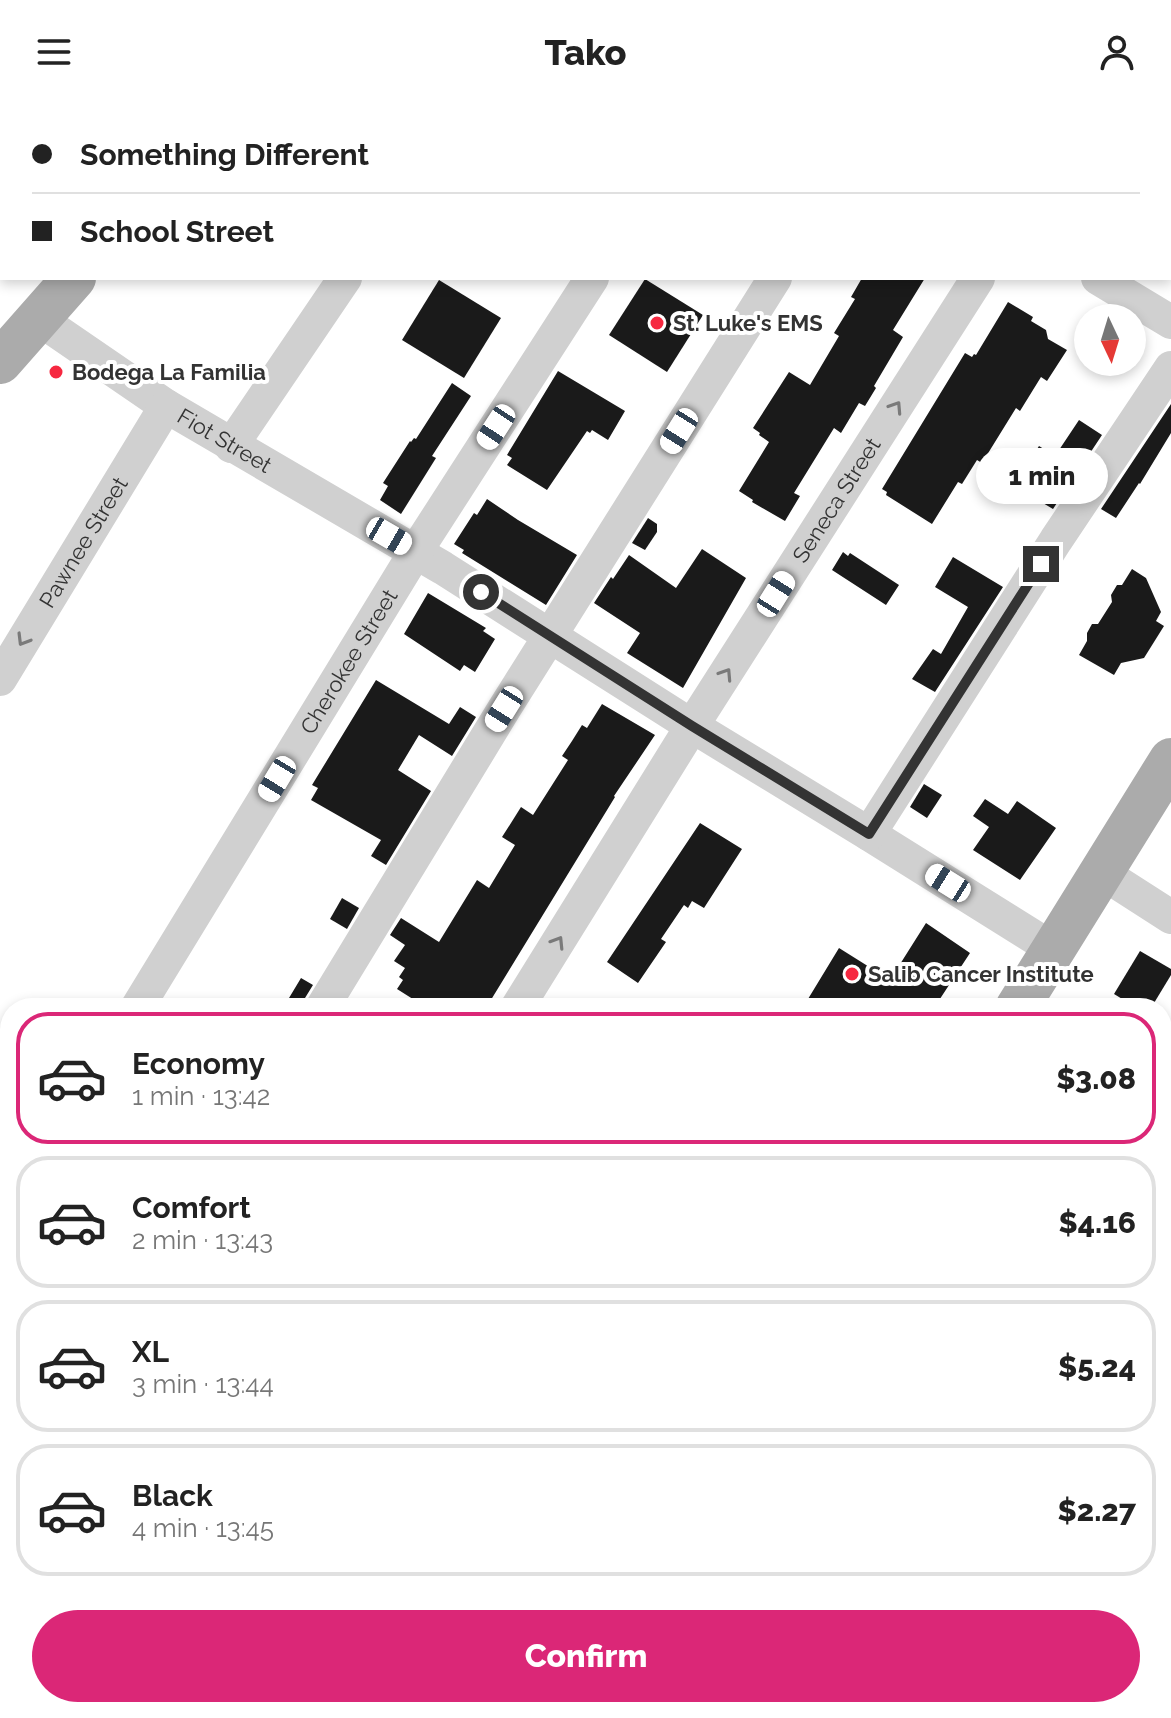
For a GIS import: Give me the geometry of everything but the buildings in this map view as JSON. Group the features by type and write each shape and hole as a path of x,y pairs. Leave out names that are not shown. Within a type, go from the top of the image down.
{"main road":[{"path":"0,362 72,280"},
{"path":"1023,998 1171,760"}],"street":[{"path":"231,446 344,280"},
{"name":"Cherokee Street","path":"143,998 416,551 591,280"},
{"path":"328,998 550,635 774,280"},
{"name":"Seneca Street","path":"523,998 692,726 977,280"},
{"path":"1101,280 1171,322"},
{"name":"Fiot Street","path":"39,319 166,406 416,551 1053,949"},
{"path":"869,834 1048,552 1171,368"},
{"name":"Pawnee Street","path":"0,679 166,406"},
{"path":"1101,872 1171,917"}],"place":[{"name":"St. Luke's EMS","path":"657,323"},
{"name":"Bodega La Familia","path":"56,372"},
{"name":"Salib Cancer Institute","path":"852,974"}],"route":[{"path":"481,592 869,834 1041,564"}]}
